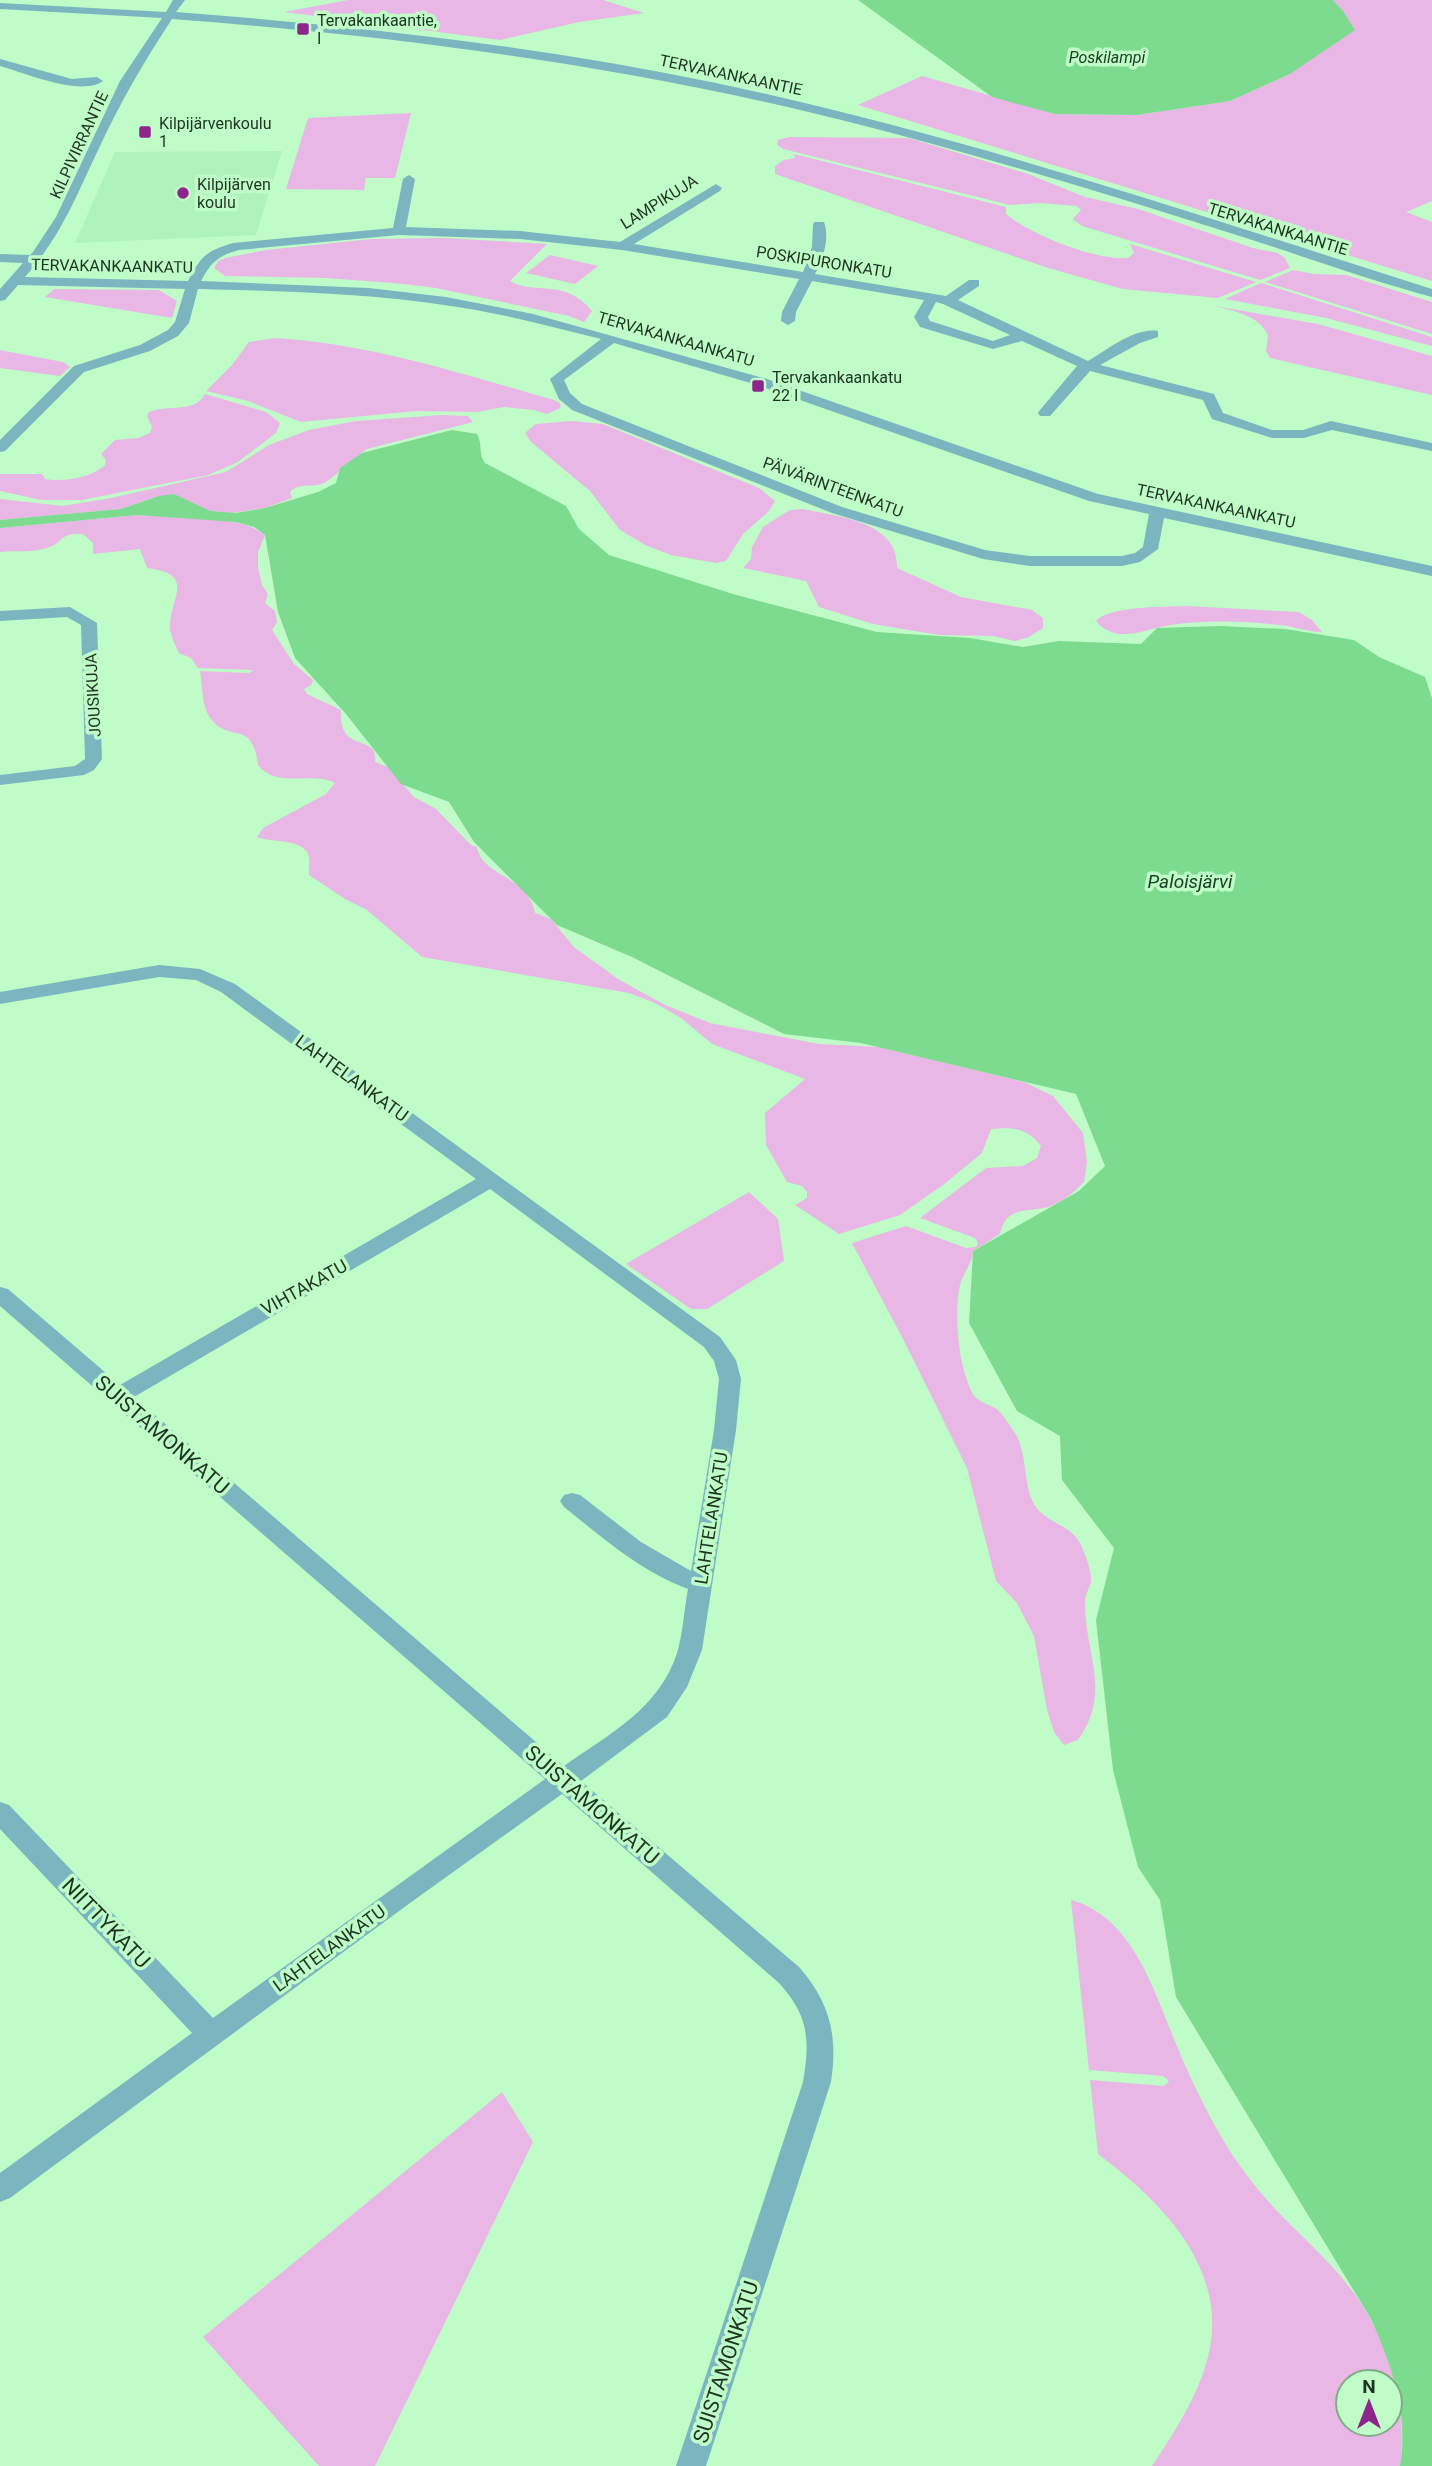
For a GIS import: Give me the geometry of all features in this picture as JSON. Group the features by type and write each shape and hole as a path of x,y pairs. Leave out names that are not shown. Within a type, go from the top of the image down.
{"street":[{"name":"KILPIVIRRANTIE","path":"0,297 33,259 62,217 93,147 127,81 179,0"},
{"name":"TERVAKANKAANTIE","path":"0,6 168,15 387,33 604,63 774,100 989,158 1432,293"},
{"path":"0,62 72,83 97,81"},
{"path":"399,231 409,178"},
{"name":"LAMPIKUJA","path":"622,246 716,188"},
{"path":"788,321 789,312 806,276 821,233 820,225"},
{"name":"POSKIPURONKATU","path":"0,448 79,369 145,348 173,333 182,323 193,285 205,261 223,249 399,231 520,235 622,246 932,297 948,301 1088,366 1209,397 1219,418 1272,434 1304,434 1331,425 1432,447"},
{"path":"0,258 33,259"},
{"name":"TERVAKANKAANKATU","path":"13,281 292,287 408,295 533,318 762,382 1063,488 1157,512 1432,571"},
{"path":"948,301 974,283"},
{"path":"932,297 920,317 926,324 993,345 1023,336"},
{"path":"1045,413 1088,366 1135,340 1153,334"},
{"name":"PÄIVÄRINTEENKATU","path":"612,338 557,379 556,384 564,396 578,407 837,510 983,554 1041,561 1122,561 1140,557 1150,550 1157,512"},
{"name":"JOUSIKUJA","path":"0,615 70,612 89,623 95,750 94,762 78,771 0,780"},
{"name":"LAHTELANKATU","path":"0,998 159,971 200,975 228,988 712,1342 726,1360 730,1379 725,1430 690,1650 678,1684 651,1718 401,1895 0,2189"},
{"name":"VIHTAKATU","path":"118,1396 492,1180"},
{"name":"SUISTAMONKATU","path":"0,1294 789,1975 812,2003 821,2035 822,2056 817,2082 691,2466"},
{"path":"572,1501 664,1570 675,1577 700,1584"},
{"name":"NIITTYKATU","path":"0,1812 211,2034"}],"shaded area":[{"path":"348,0 603,0 644,13 579,22 500,40 284,12"},
{"path":"1333,0 1432,0 1432,201 1406,212 1432,222 1432,281 858,105 922,76 1055,114 1137,115 1230,101 1290,74 1343,11"},
{"path":"411,113 395,178 366,178 364,190 286,189 308,118"},
{"path":"789,137 909,138 1028,174 1085,197 1138,209 1253,248 1278,253 1285,258 1290,268 1260,280 1082,226 1073,219 1081,210 1077,206 1041,203 1010,205 783,149 777,145 778,140"},
{"name":"Kilpijärven koulu","path":"282,151 256,235 75,243 115,152"},
{"path":"794,154 1006,207 1006,214 1017,222 1047,238 1082,251 1128,258 1134,253 1130,244 1256,282 1218,298 1123,289 1048,268 775,174 775,166 784,160 795,158"},
{"path":"444,238 547,244 510,281 571,294 592,311 584,322 569,316 436,288 326,278 225,276 214,268 218,261 225,258 266,250 371,239"},
{"path":"550,255 598,266 575,284 526,273"},
{"path":"1293,270 1346,275 1432,302 1432,334 1265,282"},
{"path":"1261,283 1432,337 1432,346 1326,318 1225,299"},
{"path":"54,289 159,290 177,301 172,318 45,297"},
{"path":"1214,306 1318,324 1432,356 1432,395 1270,358 1266,351 1268,335 1264,328 1252,318"},
{"path":"276,338 382,353 485,380 561,404 560,408 547,414 504,407 478,412 416,411 301,422 248,401 206,391 232,365 249,342"},
{"path":"0,350 63,362 70,367 60,376 0,368"},
{"path":"205,394 266,412 280,423 276,433 238,462 208,475 82,500 41,500 0,491 0,474 42,474 45,479 60,480 93,473 105,465 106,460 101,454 115,440 138,438 150,433 152,427 147,416 149,412 194,404"},
{"path":"442,415 468,416 473,422 367,449 325,482 297,487 290,492 292,498 265,508 232,513 210,511 159,496 121,509 0,520 0,499 63,506 111,498 226,472 269,445 309,430 356,421"},
{"path":"572,421 603,424 759,488 775,501 769,511 743,534 726,561 716,563 671,555 645,545 620,530 590,491 531,442 525,433 536,424"},
{"path":"803,509 864,524 888,540 895,552 897,568 961,597 1032,610 1043,618 1043,628 1029,637 1015,641 993,636 939,635 873,624 819,607 806,581 743,568 751,559 752,547 763,527 790,510"},
{"path":"137,515 221,519 252,528 265,535 258,552 258,567 262,585 268,594 265,603 275,611 277,622 272,630 294,664 313,680 311,685 304,689 307,694 341,710 342,724 351,739 371,748 375,753 375,762 388,767 414,797 436,809 471,845 477,847 487,865 524,891 531,900 535,913 551,919 574,947 618,979 665,1005 710,1023 819,1044 879,1047 1024,1082 1053,1096 1083,1133 1087,1162 1084,1182 1068,1197 1053,1205 1012,1214 1007,1218 1000,1234 973,1251 960,1285 957,1307 961,1359 974,1396 998,1410 1015,1433 1036,1508 1076,1537 1089,1568 1091,1581 1085,1598 1094,1672 1094,1705 1078,1740 1064,1745 1054,1732 1047,1710 1034,1636 1017,1603 996,1581 967,1468 852,1243 906,1226 966,1248 976,1247 978,1243 975,1238 920,1218 986,1168 1023,1166 1037,1158 1041,1146 1025,1132 1006,1128 991,1129 982,1153 900,1215 839,1234 795,1205 807,1198 807,1192 802,1186 787,1182 766,1145 765,1113 805,1079 712,1044 681,1018 655,1003 629,993 422,957 367,910 309,875 309,858 302,847 257,837 263,828 326,794 335,783 316,778 284,778 266,772 258,765 251,741 246,736 226,730 211,719 204,702 200,671 249,673 253,670 198,668 191,658 179,653 170,630 177,588 172,576 147,568 140,549 93,554 93,543 83,534 66,536 41,550 0,552 0,528"},
{"path":"1184,606 1299,612 1312,620 1322,632 1266,624 1211,622 1184,623 1122,634 1113,633 1096,621 1112,612"},
{"path":"749,1192 778,1219 784,1261 707,1309 691,1309 626,1264"},
{"path":"1071,1900 1092,1909 1110,1922 1126,1939 1149,1980 1179,2053 1214,2125 1231,2152 1269,2203 1340,2275 1370,2318 1391,2368 1334,2368 1334,2438 1402,2438 1400,2466 1152,2466 1185,2414 1204,2372 1212,2325 1209,2295 1199,2266 1185,2240 1145,2193 1098,2154 1090,2080 1164,2086 1169,2081 1163,2076 1089,2070"},
{"path":"502,2092 533,2142 375,2466 319,2466 203,2337"}],"water":[{"name":"Poskilampi","path":"858,0 1333,0 1355,30 1290,74 1230,101 1137,115 1055,114 992,97"},
{"name":"Paloisjärvi","path":"452,430 477,434 485,463 566,506 579,529 609,555 733,594 877,632 970,638 1023,647 1059,641 1141,644 1157,628 1221,626 1285,629 1354,640 1379,657 1425,677 1432,698 1432,2466 1400,2466 1404,2438 1404,2368 1391,2368 1371,2319 1176,1997 1160,1900 1138,1867 1113,1770 1096,1620 1114,1548 1062,1480 1060,1436 1017,1411 969,1323 973,1251 1079,1191 1105,1166 1076,1094 861,1043 784,1034 632,957 557,925 474,842 449,802 401,784 346,714 295,658 278,612 265,535 254,527 236,522 137,515 0,528 0,520 121,509 159,496 174,494 210,511 236,513 265,508 318,492 336,483 340,468 362,453"}],"place":[{"name":"Tervakankaantie, I","path":"303,29"},
{"name":"Kilpijärvenkoulu 1","path":"145,132"},
{"name":"Kilpijärven koulu","path":"183,193"},
{"name":"Tervakankaankatu 22 I","path":"758,386"}]}
